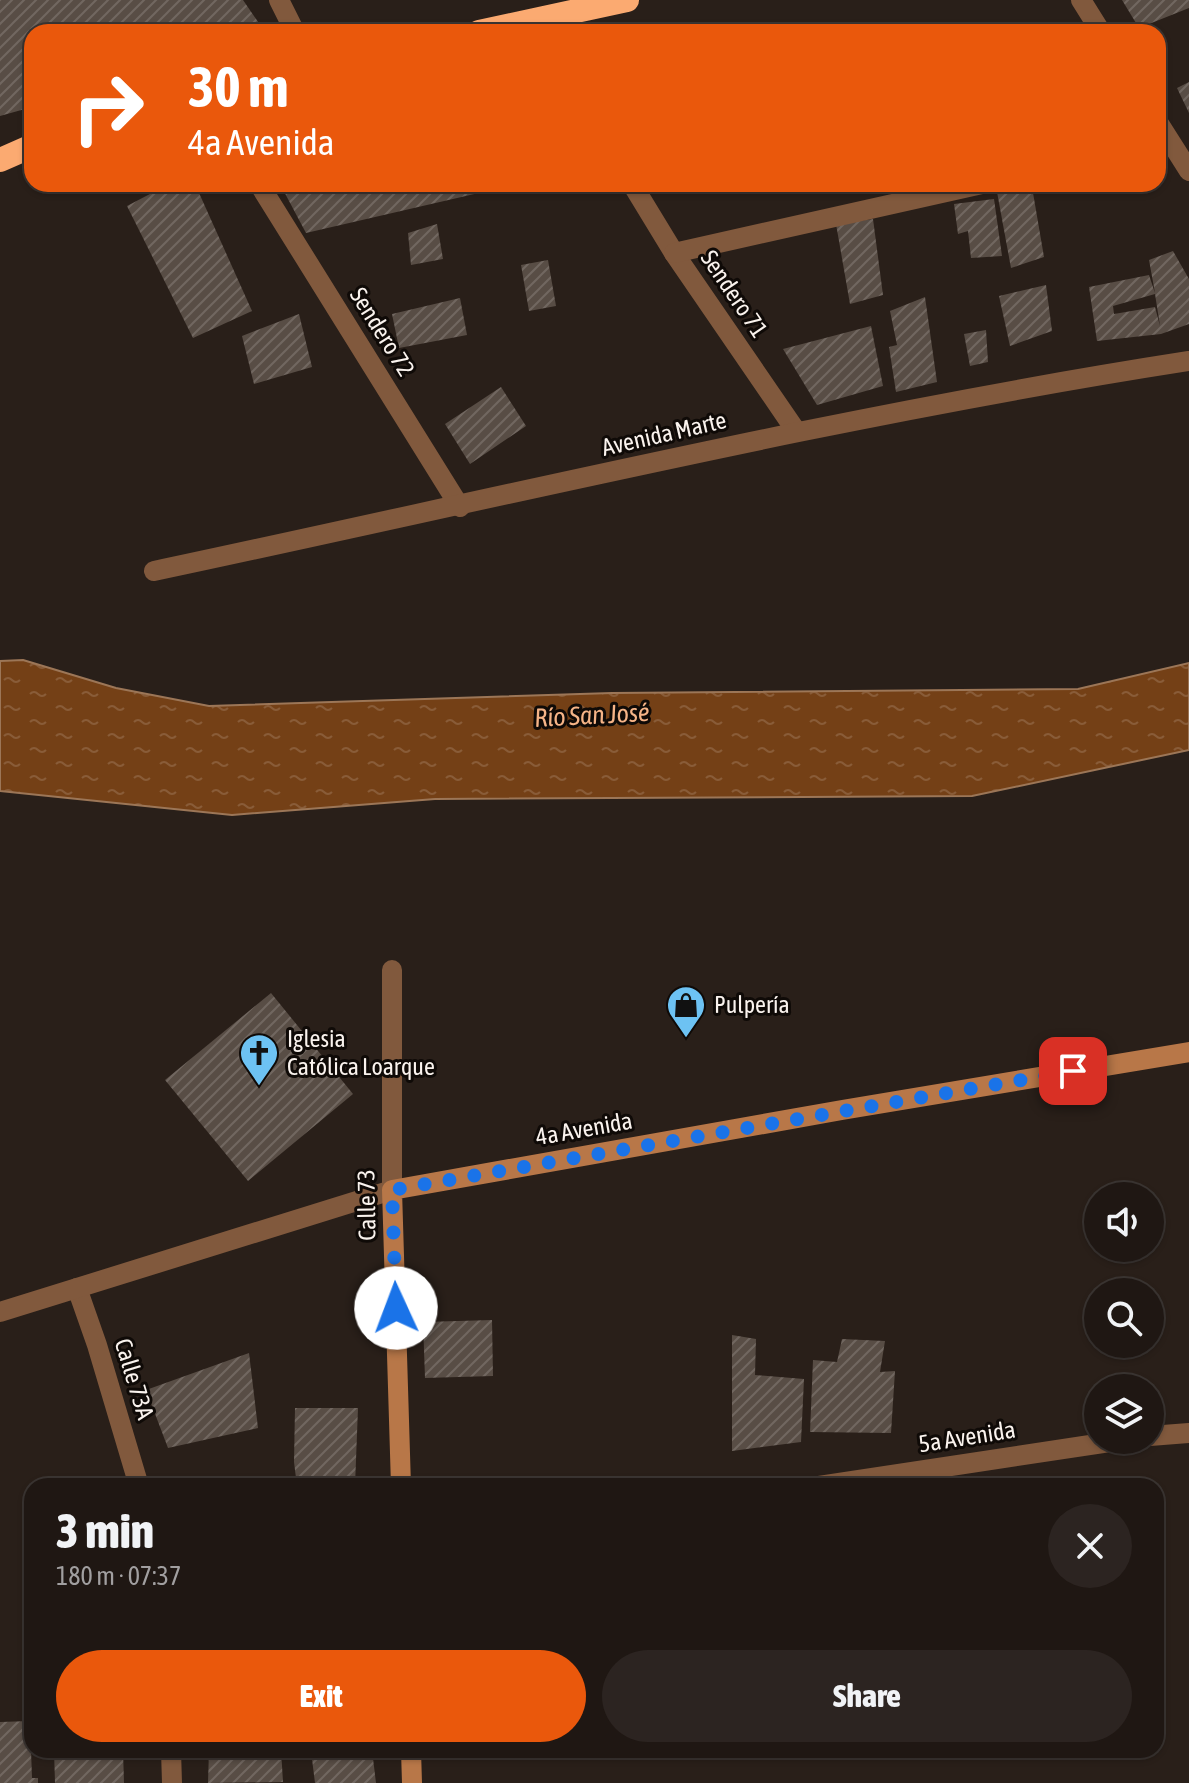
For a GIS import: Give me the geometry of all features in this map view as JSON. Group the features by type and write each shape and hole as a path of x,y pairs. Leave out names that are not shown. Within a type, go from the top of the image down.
{"highway":[{"path":"544,24 627,0"},
{"path":"0,160 24,150"}],"street":[{"path":"279,0 291,24"},
{"path":"1081,0 1096,24"},
{"path":"1166,146 1189,171"},
{"name":"Sendero 72","path":"264,192 460,507"},
{"name":"Sendero 71","path":"637,192 674,253 796,431"},
{"path":"674,253 946,192"},
{"name":"Avenida Marte","path":"154,571 460,507 796,431 1189,361"},
{"name":"Calle 73","path":"392,970 392,1190 401,1478"},
{"name":"4a Avenida","path":"0,1312 392,1190 857,1107 1189,1052"},
{"name":"Calle 73A","path":"77,1288 137,1478"},
{"path":"1164,1435 1189,1433"},
{"name":"5a Avenida","path":"872,1478 1084,1446"},
{"path":"171,1758 172,1783"},
{"path":"411,1758 412,1783"}],"water":[{"name":"Río San José","path":"23,660 116,688 209,706 612,693 1078,689 1189,663 1189,750 972,796 435,799 232,815 0,791 0,661"}],"building":[{"path":"0,0 243,0 260,24 24,24 24,109 0,116"},
{"path":"1122,0 1189,0 1189,8 1149,24 1137,24"},
{"path":"1189,82 1189,113 1177,88"},
{"path":"154,192 199,192 252,311 193,338 127,206"},
{"path":"284,192 483,192 306,233"},
{"path":"997,192 1033,192 1044,257 1011,268"},
{"path":"994,199 1002,256 971,258 968,231 958,234 954,204"},
{"path":"873,219 883,295 850,304 836,224"},
{"path":"437,224 443,259 411,265 408,233"},
{"path":"1173,251 1189,279 1189,324 1161,334 1097,341 1089,287 1149,275 1155,293 1149,260","holes":["1155,294 1160,326 1155,307 1114,314 1113,306"]},
{"path":"548,260 556,306 529,311 521,265"},
{"path":"1046,285 1052,331 1010,346 999,296"},
{"path":"925,297 937,382 896,392 889,347 897,345 890,311"},
{"path":"460,298 467,335 399,348 392,314"},
{"path":"299,314 312,367 254,384 242,336"},
{"path":"871,326 883,386 817,405 783,349"},
{"path":"986,330 988,362 970,366 964,334"},
{"path":"501,387 526,426 470,464 445,424"},
{"name":"Iglesia Católica Loarque","path":"271,993 353,1094 248,1181 165,1080"},
{"path":"492,1320 493,1376 425,1378 423,1322"},
{"path":"732,1335 756,1339 755,1375 804,1379 801,1442 732,1451"},
{"path":"842,1339 885,1341 880,1372 895,1371 891,1433 810,1432 813,1360 837,1362"},
{"path":"249,1353 258,1428 168,1448 146,1390"},
{"path":"295,1408 358,1408 355,1478 296,1478"},
{"path":"24,1721 24,1758 31,1758 32,1778 38,1778 38,1783 0,1783 0,1722"},
{"path":"54,1758 123,1758 124,1783 55,1783"},
{"path":"209,1758 282,1758 283,1782 208,1783"},
{"path":"312,1758 373,1758 376,1783 315,1783"}],"place":[{"name":"Pulpería","path":"686,1039"},
{"name":"Iglesia Católica Loarque","path":"259,1087"}],"route":[{"path":"396,1308 392,1190 1073,1071"}]}
